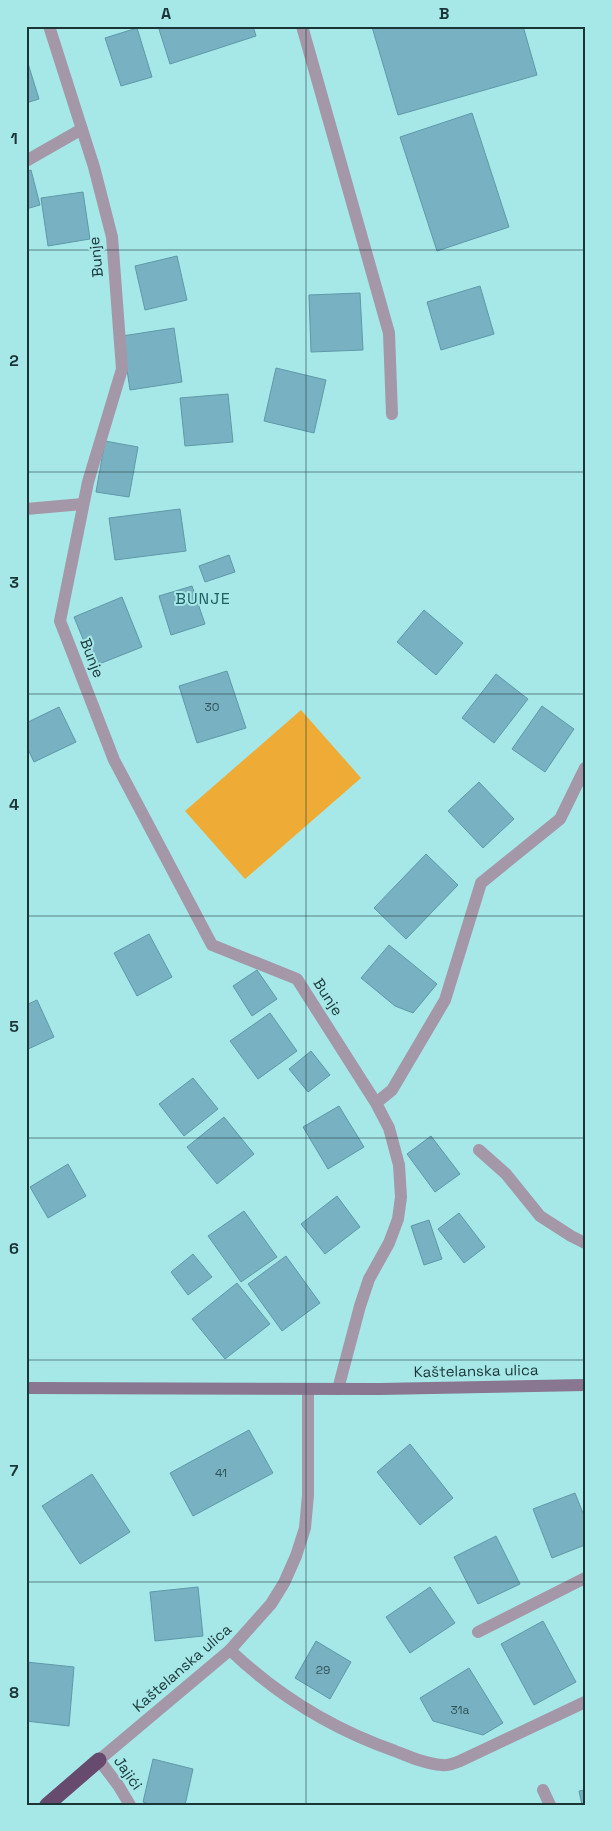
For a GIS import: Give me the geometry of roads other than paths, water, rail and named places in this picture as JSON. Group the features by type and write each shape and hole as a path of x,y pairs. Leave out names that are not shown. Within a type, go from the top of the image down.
{"highway":[{"path":"47,1805 99,1760"}],"street":[{"name":"Bunje","path":"49,26 94,167 112,237 122,369 88,482 60,620 114,760 212,945 297,979 376,1103 389,1128 399,1165 401,1197 398,1220 389,1243 369,1278 338,1389"},
{"path":"302,26 389,333 392,414"},
{"path":"26,161 82,129"},
{"path":"26,509 83,504"},
{"path":"376,1103 396,1085 445,1000 481,883 560,819 585,768"},
{"path":"479,1150 506,1174 540,1216 570,1236 585,1243"},
{"name":"Kaštelanska ulica","path":"26,1388 338,1389 585,1385"},
{"name":"Kaštelanska ulica","path":"99,1760 230,1650 271,1604 284,1583 296,1556 305,1528 308,1495 308,1389"},
{"path":"478,1632 585,1578"},
{"path":"230,1650 282,1694 329,1724 371,1743 418,1760 444,1766 460,1761 585,1702"},
{"name":"Jajići","path":"99,1760 130,1805"},
{"path":"543,1790 550,1805"}],"district":[{"name":"BUNJE","path":"203,598"}]}
